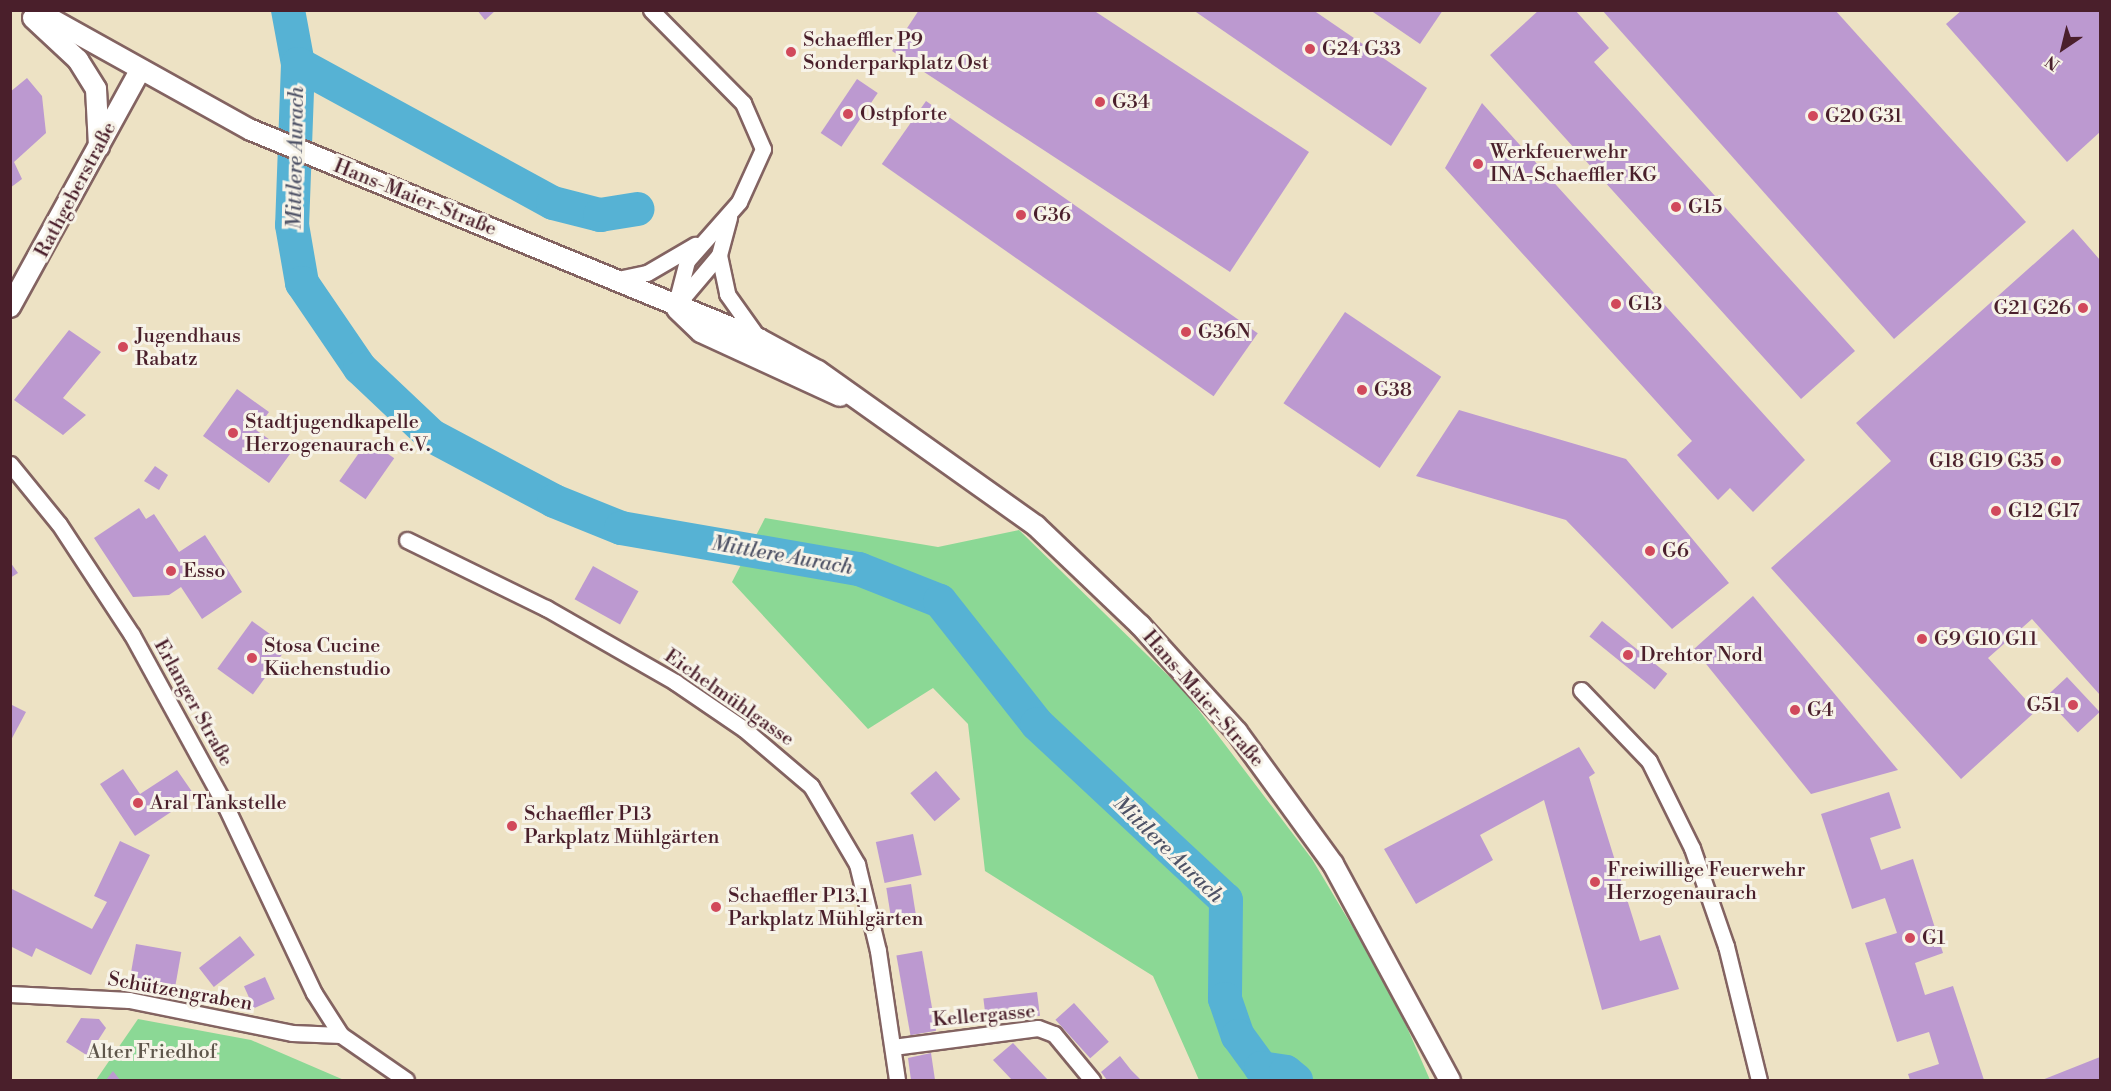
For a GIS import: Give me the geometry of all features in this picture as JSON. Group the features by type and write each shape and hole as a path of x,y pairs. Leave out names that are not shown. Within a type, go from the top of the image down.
{"street":[{"path":"25,10 78,60 96,89 99,147"},
{"name":"Hans-Maier-Straße","path":"35,10 140,71 251,130 675,307 710,315 759,339 818,371 859,402 924,442 1036,526 1140,625 1237,732 1333,864 1450,1080"},
{"path":"651,10 743,103 760,133 758,167 730,216 719,255 675,307"},
{"name":"Rathgeberstraße","path":"10,307 140,71"},
{"path":"675,307 682,270 705,239 730,216"},
{"path":"611,280 647,273 705,239"},
{"path":"719,255 727,294 759,339"},
{"name":"Hans-Maier-Straße","path":"675,307 701,332 859,402"},
{"name":"Erlanger Straße","path":"10,464 59,524 132,635 226,807 314,993 341,1035 405,1080"},
{"name":"Eichelmühlgasse","path":"407,540 546,608 675,682 744,729 811,786 857,864 878,951 897,1080"},
{"path":"1581,690 1650,761 1692,848 1726,946 1759,1080"},
{"name":"Schützengraben","path":"10,994 129,1000 292,1033 341,1035"},
{"name":"Kellergasse","path":"893,1047 1038,1029 1054,1034 1089,1079"}],"green space":[{"path":"765,518 938,547 1019,530 1185,692 1312,859 1392,993 1430,1080 1199,1080 1153,976 985,871 968,724 933,688 868,729 732,582"},
{"name":"Alter Friedhof","path":"138,1019 251,1040 344,1080 96,1080"}],"building":[{"path":"477,10 496,10 485,20"},
{"name":"G34","path":"919,10 1093,10 1309,152 1230,272 892,51"},
{"name":"G24 G33","path":"1193,10 1313,10 1427,88 1391,146"},
{"path":"1370,10 1443,10 1420,44"},
{"name":"G15","path":"1539,10 1575,10 1609,48 1594,62 1855,351 1801,399 1490,55"},
{"name":"G20 G31","path":"1602,10 1835,10 2026,222 1894,339"},
{"path":"1962,10 2100,10 2100,132 2067,162 1946,24"},
{"path":"27,78 42,96 46,133 14,162 22,179 10,188 10,92"},
{"name":"Ostpforte","path":"857,79 878,93 841,147 821,133"},
{"name":"G36","path":"926,101 1258,333 1214,396 882,164"},
{"name":"G13","path":"1482,103 1805,460 1753,512 1730,488 1718,500 1677,455 1692,441 1445,168"},
{"path":"2073,229 2100,260 2100,695 2032,619 1988,658 2036,711 1961,779 1771,568 1891,461 1856,423"},
{"name":"G38","path":"1345,312 1441,377 1380,468 1283,403"},
{"path":"69,330 101,352 63,398 86,415 63,435 14,400"},
{"name":"Stadtjugendkapelle Herzogenaurach e.V.","path":"237,389 269,412 256,430 290,454 269,483 203,436"},
{"name":"G6","path":"1459,410 1626,459 1729,583 1672,629 1566,520 1416,476"},
{"path":"368,440 394,458 366,499 339,481"},
{"path":"155,466 168,475 159,490 144,481"},
{"path":"139,508 146,519 154,514 179,552 205,535 242,592 202,619 181,587 169,595 133,597 94,538"},
{"path":"10,562 18,573 10,578"},
{"path":"593,566 638,591 620,624 575,599"},
{"name":"G4","path":"1753,596 1898,770 1811,794 1694,649"},
{"name":"Stosa Cucine Küchenstudio","path":"252,621 288,647 253,695 217,669"},
{"name":"Drehtor Nord","path":"1602,621 1667,674 1655,689 1589,637"},
{"name":"G51","path":"2067,677 2100,712 2078,733 2045,697"},
{"path":"10,704 26,712 10,742"},
{"name":"Freiwillige Feuerwehr Herzogenaurach","path":"1579,747 1595,773 1589,777 1640,941 1660,935 1679,989 1602,1010 1544,800 1480,835 1493,860 1416,904 1384,849"},
{"path":"123,769 140,794 177,770 195,796 135,836 100,784"},
{"path":"936,771 960,799 935,821 910,793"},
{"name":"G1","path":"1889,792 1901,828 1870,838 1881,870 1913,859 1943,953 1915,963 1925,995 1953,986 1984,1080 1910,1080 1908,1074 1939,1064 1929,1032 1897,1042 1865,943 1897,933 1885,898 1852,909 1821,814"},
{"path":"913,834 922,875 885,883 876,842"},
{"path":"120,841 150,855 91,975 36,948 32,957 10,946 10,888 92,929 107,902 94,896"},
{"path":"911,884 916,914 891,918 886,888"},
{"path":"240,936 255,955 214,987 199,968"},
{"path":"136,944 181,952 175,986 130,978"},
{"path":"922,951 936,1031 910,1035 896,956"},
{"path":"265,977 275,999 254,1008 244,986"},
{"path":"1037,992 1040,1016 986,1022 983,999"},
{"path":"1074,1003 1109,1042 1090,1058 1055,1020"},
{"path":"81,1018 99,1019 106,1028 88,1056 66,1042"},
{"path":"1013,1043 1048,1080 1012,1080 993,1060"},
{"path":"931,1053 935,1080 911,1080 908,1058"},
{"path":"1120,1056 1141,1080 1107,1080 1101,1072"},
{"path":"2100,1057 2100,1080 2042,1080"},
{"path":"113,1071 120,1080 106,1080"}],"waterway":[{"name":"Mittlere Aurach","path":"288,10 298,64 292,225 302,283 360,368 432,436 554,501 621,528 859,569 940,601 1037,724 1226,900 1225,999 1238,1036 1261,1068 1286,1072 1296,1080"},
{"name":"Mittlere Aurach","path":"298,64 553,203 600,215 638,209"}],"place":[{"name":"G24 G33","path":"1310,49"},
{"name":"Schaeffler P9 Sonderparkplatz Ost","path":"791,52"},
{"name":"G34","path":"1100,102"},
{"name":"Ostpforte","path":"848,114"},
{"name":"G20 G31","path":"1813,116"},
{"name":"Werkfeuerwehr INA-Schaeffler KG","path":"1478,164"},
{"name":"G15","path":"1676,207"},
{"name":"G36","path":"1021,215"},
{"name":"G13","path":"1616,304"},
{"name":"G21 G26","path":"2083,308"},
{"name":"G36N","path":"1186,332"},
{"name":"Jugendhaus Rabatz","path":"123,347"},
{"name":"G38","path":"1362,390"},
{"name":"Stadtjugendkapelle Herzogenaurach e.V.","path":"233,433"},
{"name":"G18 G19 G35","path":"2056,461"},
{"name":"G12 G17","path":"1996,511"},
{"name":"G6","path":"1650,551"},
{"name":"Esso","path":"171,571"},
{"name":"G9 G10 G11","path":"1922,639"},
{"name":"Drehtor Nord","path":"1628,655"},
{"name":"Stosa Cucine Küchenstudio","path":"252,658"},
{"name":"G51","path":"2073,705"},
{"name":"G4","path":"1795,710"},
{"name":"Aral Tankstelle","path":"138,803"},
{"name":"Schaeffler P13 Parkplatz Mühlgärten","path":"512,826"},
{"name":"Freiwillige Feuerwehr Herzogenaurach","path":"1595,882"},
{"name":"Schaeffler P13.1 Parkplatz Mühlgärten","path":"716,907"},
{"name":"G1","path":"1910,938"}]}
